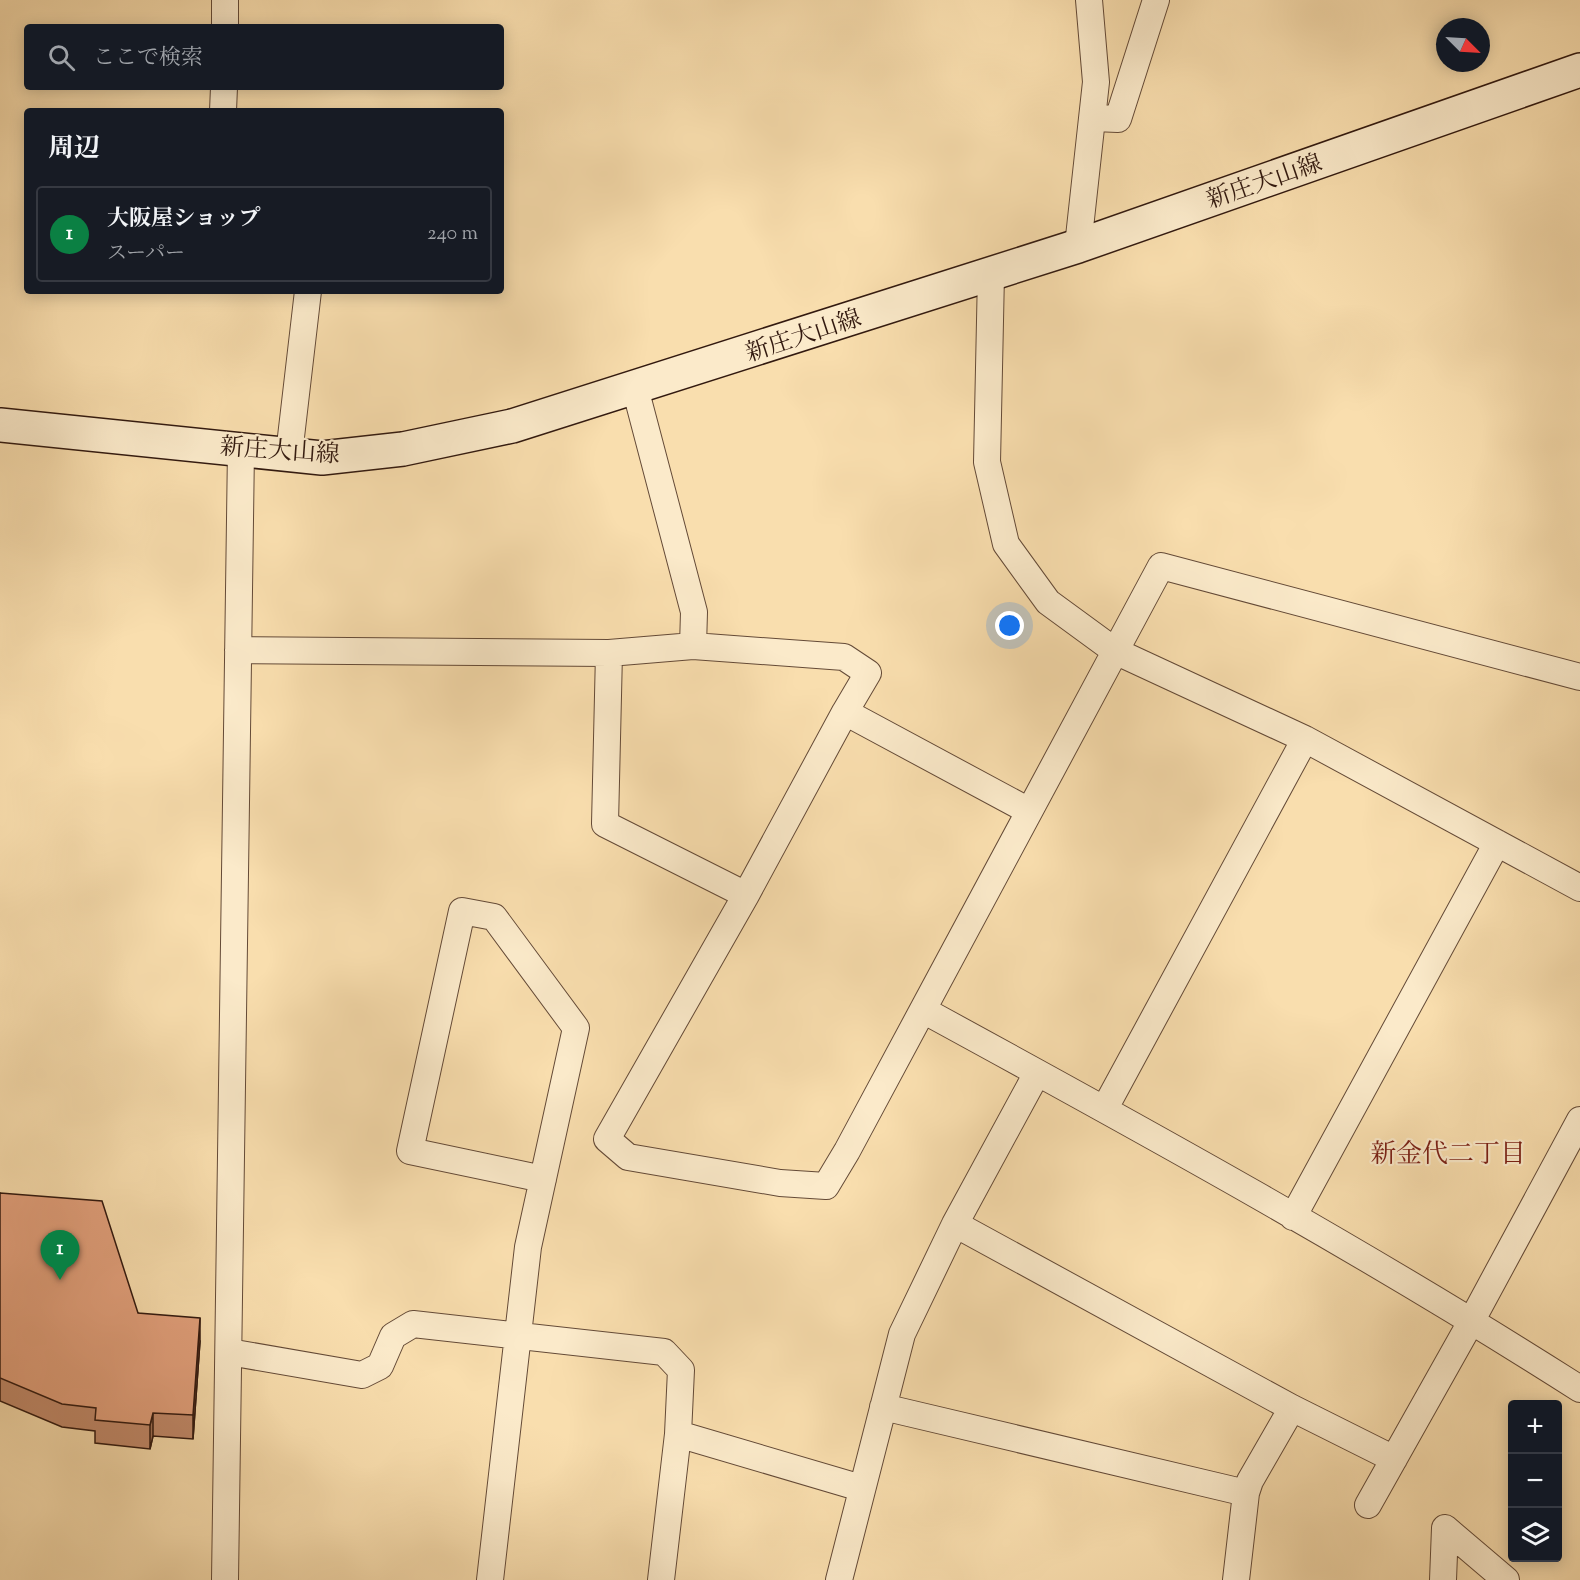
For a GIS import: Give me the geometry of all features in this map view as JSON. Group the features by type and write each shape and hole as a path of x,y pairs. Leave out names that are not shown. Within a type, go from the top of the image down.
{"main road":[{"name":"新庄大山線","path":"0,425 322,458 403,449 512,426 1078,246 1580,70"}],"street":[{"path":"225,0 225,24"},
{"path":"1078,246 1094,118 1096,82 1089,0"},
{"path":"1094,118 1118,119 1156,0"},
{"path":"223,108 224,90"},
{"path":"992,274 987,462 1006,544 1047,602 1115,651 1305,739 1580,888"},
{"path":"289,454 308,294"},
{"path":"635,388 694,612 693,646"},
{"path":"225,1580 241,449"},
{"path":"238,650 609,652 693,646 844,657 868,673 746,895 607,1139 628,1157 780,1183 826,1186 1161,566 1580,677"},
{"path":"609,652 605,824 746,895"},
{"path":"845,712 1029,811"},
{"path":"1105,1108 1305,739"},
{"path":"1293,1217 1497,843"},
{"path":"490,1580 528,1246 543,1179 576,1028 494,918 462,911 410,1151 543,1179"},
{"path":"923,1010 1105,1108 1472,1320 1580,1389"},
{"path":"839,1580 902,1334 955,1224 1037,1072"},
{"path":"1368,1506 1580,1120"},
{"path":"955,1224 1292,1408 1394,1459"},
{"path":"229,1352 362,1375 380,1366 393,1336 413,1324 664,1352 681,1370 678,1434 661,1580"},
{"path":"883,1407 1246,1493"},
{"path":"1236,1580 1246,1493 1250,1481 1292,1408"},
{"path":"678,1434 861,1488"},
{"path":"1443,1580 1445,1528 1506,1580"}],"building":[{"path":"0,1193 102,1201 138,1313 200,1318 193,1415 153,1413 150,1425 95,1420 96,1408 62,1404 0,1378"}],"place":[{"name":"大阪屋ショップ","path":"60,1280"}],"district":[{"name":"新金代二丁目","path":"1448,1153"}]}
